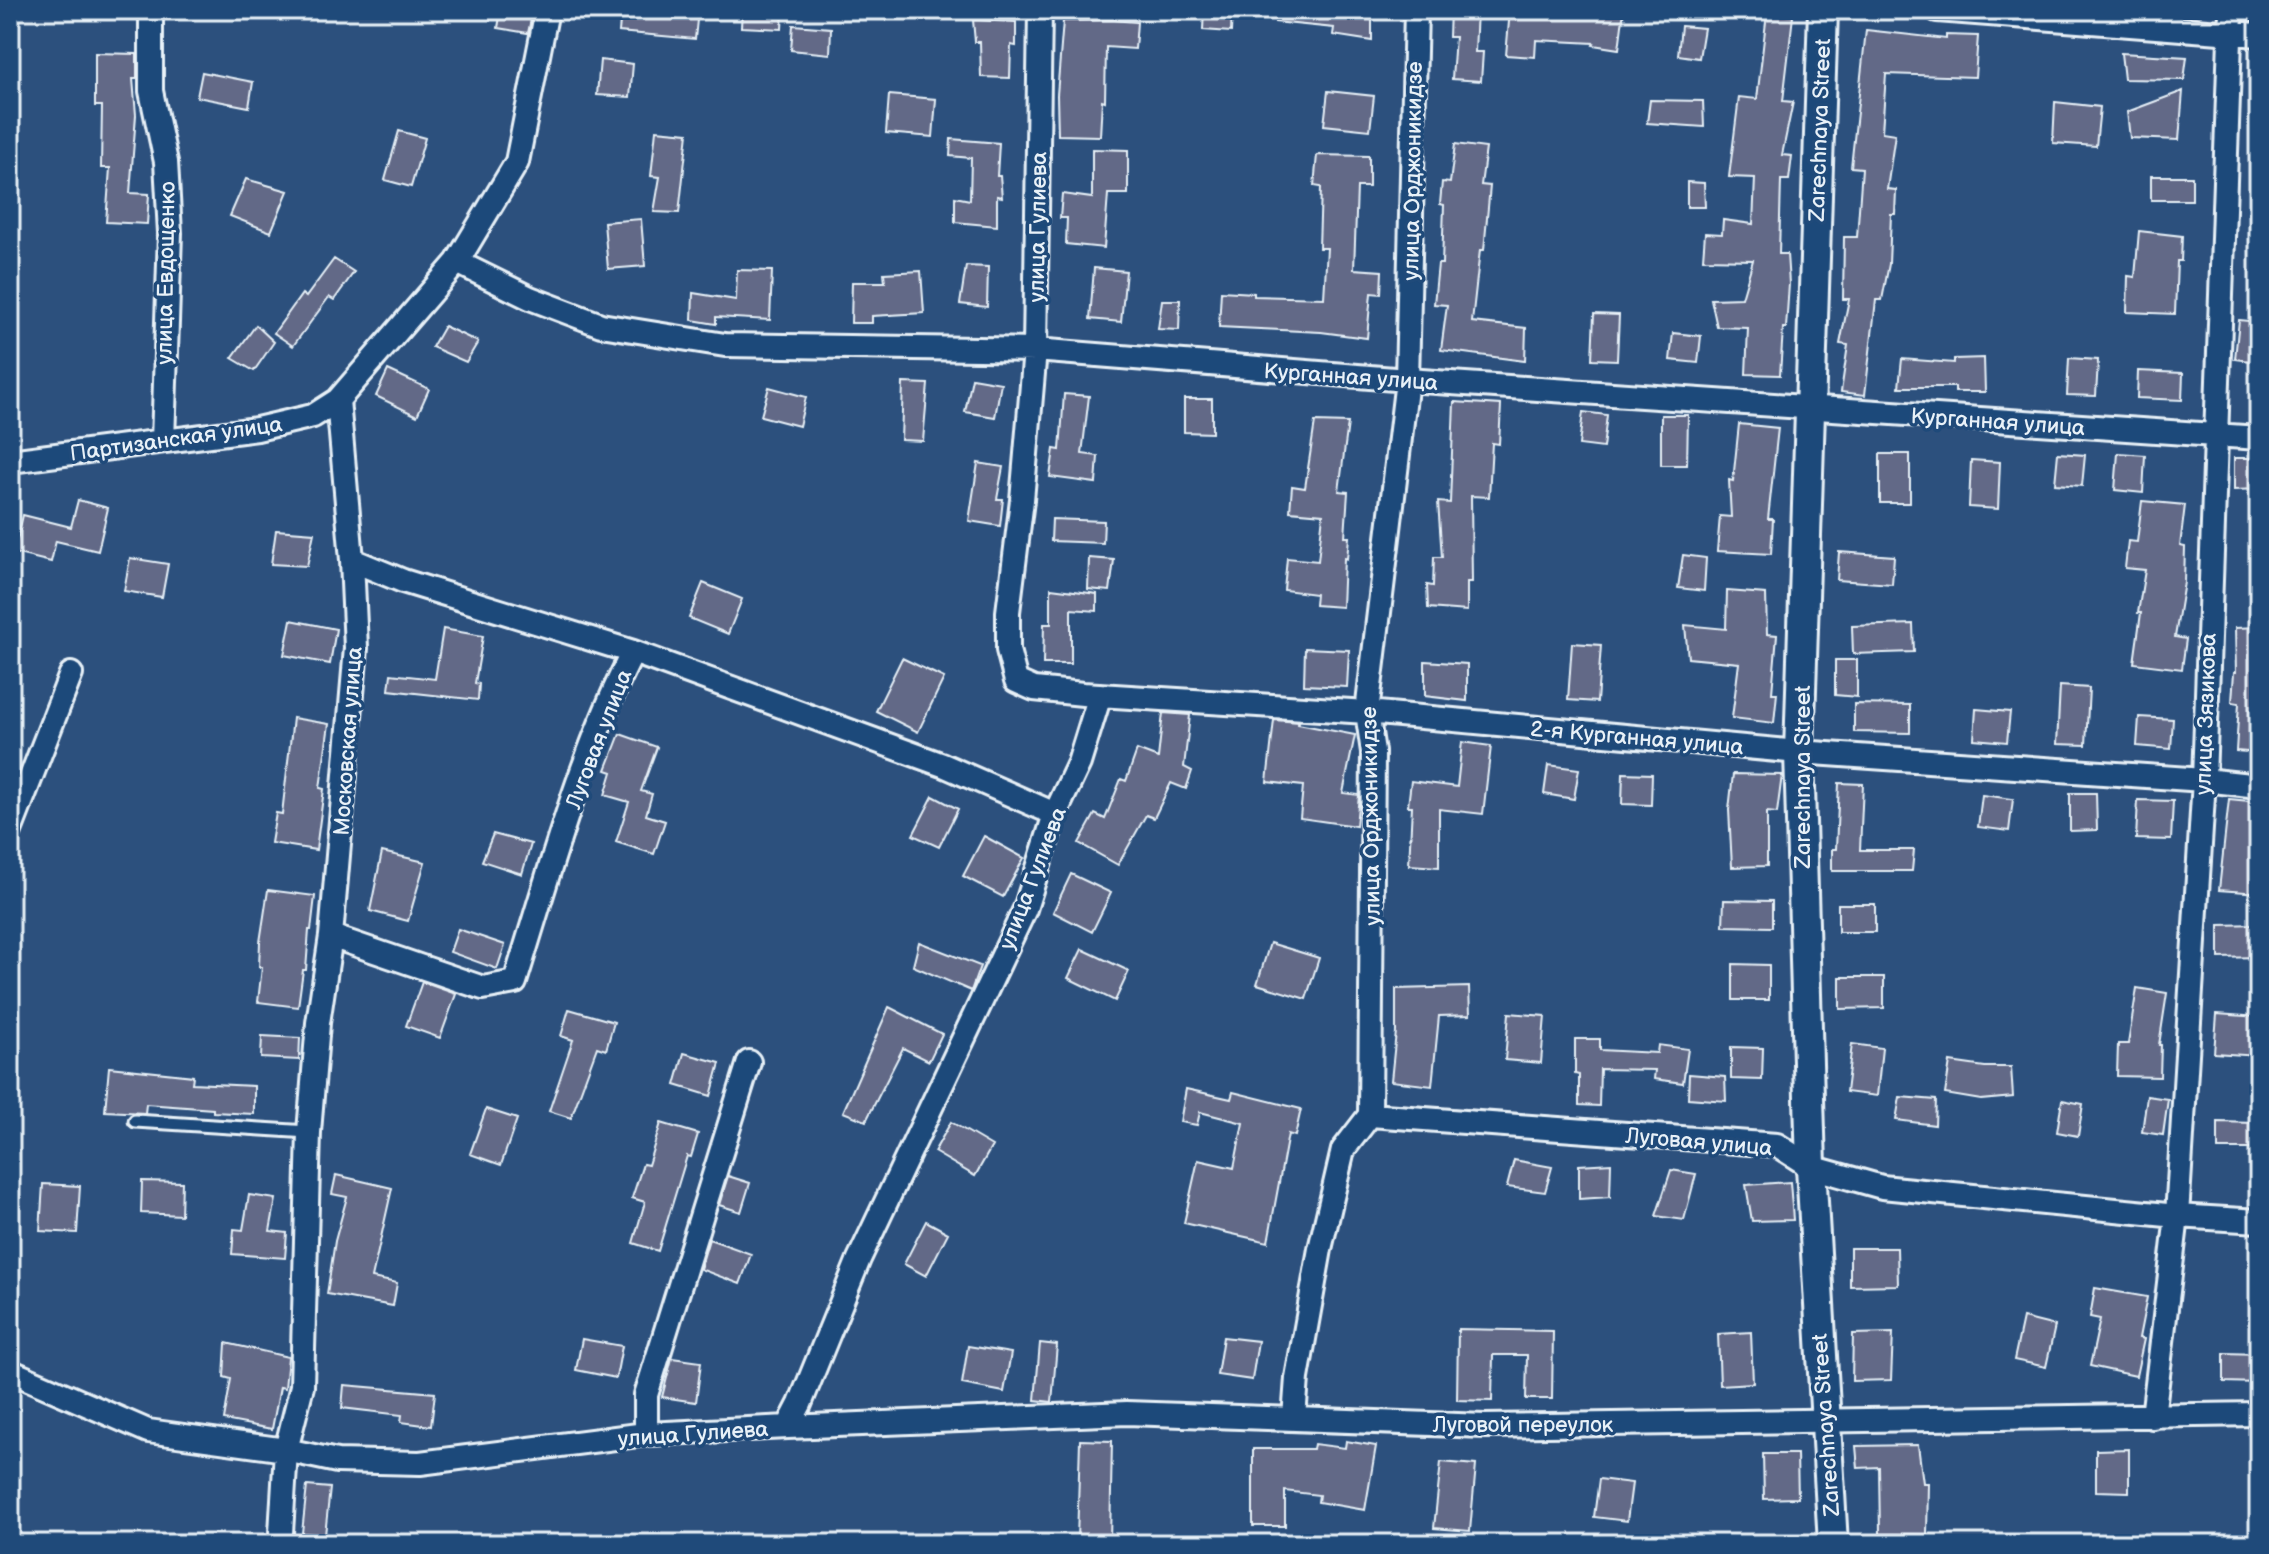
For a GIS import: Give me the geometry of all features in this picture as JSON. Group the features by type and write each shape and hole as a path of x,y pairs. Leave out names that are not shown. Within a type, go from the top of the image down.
{"street":[{"name":"улица Евдощенко","path":"151,10 151,91 166,162 170,233 163,441"},
{"path":"338,400 457,262 517,162 547,10"},
{"name":"улица Гулиева","path":"1016,681 1008,650 1008,612 1022,500 1035,350 1040,10"},
{"name":"улица Орджоникидзе","path":"1370,1115 1373,752 1367,712 1407,380 1416,10"},
{"name":"Zarechnaya Street","path":"1823,10 1799,752 1811,1167 1833,1544"},
{"path":"1937,10 2231,21 2259,35"},
{"name":"улица Зязикова","path":"2153,1417 2177,1216 2204,780 2231,21"},
{"name":"Курганная улица","path":"457,262 530,298 601,325 725,345 1035,350 1810,409 2259,438"},
{"name":"Партизанская улица","path":"10,461 257,429 313,416 338,400"},
{"name":"Московская улица","path":"281,1533 286,1450 302,1386 309,1132 318,1023 331,936 356,648 338,400"},
{"path":"352,560 403,581 633,652"},
{"name":"Луговая улица","path":"331,936 483,988 515,982 611,694 633,652 943,765 1055,814"},
{"path":"10,831 71,674"},
{"name":"2-я Курганная улица","path":"1016,681 1034,689 1100,695 1367,712 1799,752 2259,786"},
{"name":"улица Гулиева","path":"10,1371 148,1431 286,1450 337,1461 420,1463 646,1434 788,1427 859,1259 1025,909 1055,814 1079,763 1100,695"},
{"path":"646,1434 646,1395 749,1062"},
{"path":"1294,1418 1297,1378 1320,1249 1343,1150 1370,1115"},
{"name":"Луговая улица","path":"1370,1115 1777,1145 1811,1167 1882,1187 2259,1221"},
{"name":"Луговой переулок","path":"788,1427 1127,1413 1485,1426 2259,1414"}],"lane":[{"path":"135,1121 309,1132"}],"building":[{"path":"501,10 533,10 528,33 498,28"},
{"path":"621,10 698,10 695,39 619,32"},
{"path":"742,10 783,10 782,29 741,27"},
{"path":"1204,10 1232,10 1231,32 1203,30"},
{"path":"1275,10 1372,10 1372,41 1333,35 1334,28 1275,22"},
{"path":"1450,10 1477,10 1475,52 1483,52 1481,81 1452,79 1455,37 1449,37"},
{"path":"1510,10 1624,10 1619,49 1594,43 1536,40 1535,57 1506,55"},
{"path":"1767,13 1793,16 1783,101 1793,102 1782,155 1792,156 1789,180 1781,180 1779,254 1787,254 1789,284 1780,375 1746,374 1748,328 1717,327 1711,299 1742,298 1753,260 1703,259 1705,233 1722,234 1723,220 1753,224 1755,178 1729,177 1739,97 1757,99"},
{"path":"973,20 1016,22 1016,46 1011,45 1010,78 981,77 980,42 975,42"},
{"path":"1063,21 1137,22 1135,49 1106,47 1105,101 1102,100 1100,136 1058,135 1057,95"},
{"path":"793,25 831,28 830,54 791,50"},
{"path":"1681,26 1704,28 1699,58 1678,55"},
{"path":"1866,30 1946,39 1946,35 1978,36 1975,77 1886,74 1882,132 1895,134 1887,189 1896,190 1895,214 1891,214 1889,264 1882,300 1876,300 1865,395 1841,392 1848,345 1840,344 1849,299 1843,299 1844,237 1857,237 1862,168 1851,167"},
{"path":"95,53 137,54 137,79 133,79 136,115 130,193 149,194 147,224 106,222 110,168 101,168 102,106 95,106"},
{"path":"2121,53 2187,57 2184,80 2124,79"},
{"path":"600,60 633,64 630,97 597,95"},
{"path":"202,72 253,82 249,107 197,97"},
{"path":"1328,91 1374,96 1370,130 1324,125"},
{"path":"2183,91 2179,140 2130,138 2127,112"},
{"path":"889,95 936,99 933,137 886,133"},
{"path":"1650,100 1703,101 1704,127 1647,123"},
{"path":"2055,102 2100,107 2096,146 2053,143"},
{"path":"656,130 688,133 679,213 654,212 660,177 651,176"},
{"path":"399,131 425,138 411,187 385,180"},
{"path":"951,139 999,143 997,176 1000,176 1002,197 997,196 997,226 955,222 955,197 970,200 971,158 950,156"},
{"path":"1455,144 1486,148 1481,185 1490,186 1484,250 1480,250 1472,322 1526,328 1525,361 1441,350 1447,305 1434,304 1438,264 1442,264 1444,205 1440,204 1442,182 1450,183"},
{"path":"1092,149 1128,150 1128,194 1108,194 1104,248 1066,244 1067,218 1060,218 1062,194 1092,198"},
{"path":"1317,155 1369,156 1369,187 1357,187 1354,269 1382,271 1381,294 1371,293 1367,338 1321,332 1219,327 1221,291 1254,293 1254,296 1324,298 1327,248 1319,248 1321,187 1314,186"},
{"path":"2151,176 2192,176 2192,200 2151,200"},
{"path":"246,179 288,191 271,232 230,216"},
{"path":"1687,182 1704,183 1705,207 1687,207"},
{"path":"641,219 645,266 608,269 604,222"},
{"path":"2139,231 2182,236 2181,261 2177,261 2175,314 2127,312 2128,276 2135,277"},
{"path":"334,259 354,272 334,300 329,297 293,346 274,333 302,294 306,297"},
{"path":"966,266 988,267 987,307 960,304"},
{"path":"1094,268 1126,271 1121,322 1090,319"},
{"path":"737,270 772,271 770,320 716,317 716,324 692,320 693,293 736,300"},
{"path":"921,271 924,313 872,316 872,323 851,323 852,282 885,282 884,273"},
{"path":"1162,300 1180,300 1179,330 1158,329"},
{"path":"1594,314 1619,315 1617,360 1592,359"},
{"path":"2239,320 2259,322 2259,362 2235,359"},
{"path":"256,325 274,342 254,371 232,358"},
{"path":"444,326 478,342 466,362 432,347"},
{"path":"1673,333 1701,336 1698,363 1670,360"},
{"path":"1984,358 1985,392 1955,392 1955,387 1899,387 1902,359 1954,363 1954,359"},
{"path":"2069,358 2098,360 2096,396 2067,395"},
{"path":"388,370 429,389 417,416 376,396"},
{"path":"2138,371 2183,373 2182,400 2137,398"},
{"path":"972,378 1001,383 995,417 965,412"},
{"path":"903,383 928,384 923,441 901,440"},
{"path":"769,387 806,397 799,426 761,416"},
{"path":"1064,394 1089,396 1082,454 1098,456 1096,483 1050,477 1054,449 1060,450"},
{"path":"1184,399 1212,399 1212,433 1184,432"},
{"path":"1454,402 1501,405 1499,444 1492,443 1489,497 1471,496 1472,582 1467,582 1467,611 1428,608 1427,585 1433,586 1434,557 1442,557 1438,502 1450,503"},
{"path":"1583,412 1607,415 1603,448 1579,445"},
{"path":"1661,415 1688,415 1687,465 1661,465"},
{"path":"1315,422 1348,423 1339,491 1348,492 1345,537 1349,537 1347,559 1344,558 1342,607 1315,605 1316,594 1284,590 1287,558 1318,561 1323,514 1290,511 1292,486 1305,488"},
{"path":"1739,424 1778,428 1768,519 1773,519 1771,554 1717,551 1720,516 1731,517 1729,480 1733,481"},
{"path":"2058,453 2085,455 2082,486 2055,484"},
{"path":"2118,453 2145,455 2143,493 2115,490"},
{"path":"1880,454 1910,454 1910,503 1880,503"},
{"path":"2234,458 2259,458 2259,489 2234,490"},
{"path":"1971,460 2000,462 1998,509 1969,507"},
{"path":"978,463 1003,467 997,499 1003,499 1000,526 969,521"},
{"path":"78,500 108,508 98,551 56,541 51,562 14,553 23,515 71,527"},
{"path":"2142,501 2185,505 2180,546 2185,547 2184,582 2175,637 2186,639 2182,669 2134,663 2145,570 2125,568 2128,541 2137,542"},
{"path":"1052,519 1104,521 1103,543 1051,541"},
{"path":"276,530 314,533 307,566 271,564"},
{"path":"1839,552 1894,556 1892,584 1837,580"},
{"path":"1683,555 1706,558 1704,591 1678,588"},
{"path":"130,558 168,564 162,597 124,591"},
{"path":"1089,558 1114,560 1110,591 1088,589"},
{"path":"703,583 742,599 728,634 689,618"},
{"path":"1051,588 1097,594 1097,611 1071,609 1071,664 1043,664 1044,624 1051,624"},
{"path":"1727,591 1766,594 1767,634 1777,635 1772,693 1777,693 1774,723 1732,718 1739,663 1688,658 1685,625 1726,629"},
{"path":"291,620 336,629 330,664 284,655"},
{"path":"1913,624 1914,652 1853,654 1852,626"},
{"path":"2259,627 2259,753 2236,751 2239,703 2232,702 2236,672 2235,628"},
{"path":"443,629 483,636 475,683 479,684 478,700 389,690 391,674 435,679"},
{"path":"1572,643 1601,645 1597,702 1568,700"},
{"path":"1305,648 1349,650 1347,687 1304,685"},
{"path":"902,658 944,678 918,732 876,711"},
{"path":"1835,660 1857,660 1857,697 1835,695"},
{"path":"1425,661 1467,664 1467,701 1425,696"},
{"path":"2060,686 2089,688 2086,745 2057,744"},
{"path":"1854,704 1910,705 1910,733 1854,732"},
{"path":"1976,709 2010,712 2007,742 1974,739"},
{"path":"1163,713 1190,715 1184,767 1192,771 1186,789 1171,783 1154,818 1146,815 1118,865 1079,843 1095,814 1105,819 1121,779 1126,781 1137,750 1158,758"},
{"path":"2139,717 2173,719 2171,749 2137,746"},
{"path":"293,718 329,724 316,850 271,843 276,813 282,814"},
{"path":"1274,720 1299,722 1355,735 1343,793 1359,795 1356,826 1300,818 1303,786 1267,782"},
{"path":"620,734 657,747 641,791 652,794 646,815 665,821 654,854 616,842 629,802 605,795 612,772 606,770"},
{"path":"1462,742 1491,746 1483,814 1439,809 1439,867 1409,865 1412,806 1408,806 1411,781 1457,787"},
{"path":"1548,765 1579,769 1574,799 1544,794"},
{"path":"1623,773 1652,774 1651,805 1622,804"},
{"path":"1733,774 1782,775 1777,813 1767,812 1767,866 1732,867 1729,810"},
{"path":"1839,783 1863,784 1860,850 1914,850 1912,871 1832,871"},
{"path":"2070,793 2096,793 2097,830 2070,831"},
{"path":"1982,795 2013,799 2009,831 1978,827"},
{"path":"933,796 958,809 939,847 913,835"},
{"path":"2229,799 2259,802 2259,893 2219,890"},
{"path":"2138,800 2173,801 2171,840 2136,839"},
{"path":"493,834 531,844 522,874 482,861"},
{"path":"984,836 1024,858 1003,897 963,876"},
{"path":"382,852 425,862 408,921 370,911"},
{"path":"1071,874 1111,893 1092,932 1053,912"},
{"path":"268,890 315,896 298,1007 258,1002 262,967 259,967 260,942"},
{"path":"1724,900 1772,901 1772,927 1723,926"},
{"path":"1838,904 1875,904 1875,932 1838,932"},
{"path":"2259,924 2259,957 2219,958 2219,925"},
{"path":"458,929 505,945 497,969 450,952"},
{"path":"919,942 980,966 971,991 913,966"},
{"path":"1270,943 1319,958 1306,999 1257,984"},
{"path":"1082,949 1129,971 1115,1001 1068,978"},
{"path":"1733,964 1769,965 1769,1000 1733,1000"},
{"path":"1840,977 1884,977 1884,1008 1840,1009"},
{"path":"422,982 456,994 440,1038 406,1026"},
{"path":"1469,987 1470,1015 1439,1016 1432,1086 1391,1081 1396,989"},
{"path":"2137,988 2167,993 2159,1045 2160,1077 2117,1076 2118,1044 2128,1044"},
{"path":"889,1007 942,1034 929,1061 903,1048 866,1121 843,1112"},
{"path":"569,1009 614,1022 606,1050 597,1047 571,1118 549,1111 573,1040 561,1036"},
{"path":"1509,1013 1545,1016 1541,1063 1505,1060"},
{"path":"2217,1014 2259,1017 2259,1056 2214,1053"},
{"path":"262,1036 300,1038 299,1060 261,1058"},
{"path":"1575,1039 1600,1039 1600,1050 1657,1053 1658,1045 1688,1049 1683,1083 1654,1079 1655,1070 1600,1069 1599,1106 1579,1105"},
{"path":"1852,1044 1882,1048 1877,1096 1846,1092"},
{"path":"1731,1047 1763,1048 1762,1080 1731,1079"},
{"path":"684,1053 720,1063 711,1096 675,1085"},
{"path":"1950,1062 2011,1067 2013,1097 1981,1100 1945,1094"},
{"path":"109,1067 193,1076 192,1083 254,1086 254,1114 146,1104 145,1113 105,1111"},
{"path":"1689,1074 1725,1077 1726,1101 1688,1098"},
{"path":"1186,1089 1231,1099 1233,1092 1301,1109 1295,1136 1288,1134 1268,1242 1184,1223 1198,1160 1234,1168 1243,1123 1200,1112 1197,1125 1180,1122"},
{"path":"2147,1096 2168,1099 2163,1135 2142,1132"},
{"path":"1900,1097 1936,1100 1935,1125 1896,1120"},
{"path":"2062,1100 2083,1104 2078,1136 2057,1132"},
{"path":"486,1109 517,1119 501,1165 470,1154"},
{"path":"951,1122 992,1146 975,1176 934,1152"},
{"path":"2218,1122 2255,1123 2256,1149 2218,1149"},
{"path":"661,1123 698,1134 691,1157 687,1156 658,1251 633,1243 645,1202 632,1198 643,1164 648,1165"},
{"path":"1514,1160 1552,1167 1545,1192 1507,1187"},
{"path":"1611,1163 1610,1197 1579,1199 1579,1165"},
{"path":"1671,1170 1696,1174 1684,1220 1656,1216"},
{"path":"336,1175 392,1188 372,1278 397,1283 393,1306 327,1294 335,1241 347,1197 332,1194"},
{"path":"728,1176 750,1183 741,1212 719,1205"},
{"path":"142,1181 182,1182 181,1215 141,1213"},
{"path":"1790,1182 1793,1220 1752,1221 1746,1185"},
{"path":"43,1184 80,1186 77,1233 40,1231"},
{"path":"249,1195 276,1199 270,1231 287,1233 285,1258 232,1254 234,1229 243,1230"},
{"path":"926,1221 948,1233 926,1276 904,1264"},
{"path":"709,1239 751,1254 740,1284 700,1269"},
{"path":"1850,1248 1897,1248 1898,1285 1850,1286"},
{"path":"2095,1288 2147,1297 2139,1338 2144,1339 2136,1376 2090,1366 2100,1319 2090,1317"},
{"path":"2023,1318 2055,1326 2046,1367 2014,1360"},
{"path":"1458,1329 1553,1331 1552,1399 1526,1399 1527,1355 1493,1355 1492,1401 1457,1400"},
{"path":"1751,1332 1753,1383 1720,1385 1718,1334"},
{"path":"1893,1333 1891,1380 1852,1381 1853,1334"},
{"path":"1223,1337 1258,1341 1252,1380 1217,1375"},
{"path":"582,1339 622,1346 616,1378 576,1370"},
{"path":"226,1343 288,1357 285,1388 280,1387 272,1429 224,1420 231,1379 224,1377"},
{"path":"1040,1343 1057,1345 1052,1402 1035,1400"},
{"path":"968,1346 1011,1353 1004,1392 962,1384"},
{"path":"2224,1353 2259,1354 2259,1383 2224,1382"},
{"path":"672,1358 701,1362 696,1402 662,1397"},
{"path":"344,1385 435,1393 431,1426 401,1422 402,1415 342,1408"},
{"path":"1080,1440 1112,1441 1110,1542 1077,1541"},
{"path":"1346,1441 1376,1446 1365,1510 1318,1502 1319,1495 1285,1491 1285,1526 1253,1526 1253,1449 1313,1449 1314,1444 1345,1448"},
{"path":"1918,1445 1923,1483 1928,1483 1927,1535 1880,1534 1879,1467 1858,1468 1856,1446"},
{"path":"2129,1449 2129,1492 2096,1491 2096,1450"},
{"path":"1763,1454 1797,1454 1798,1498 1764,1499"},
{"path":"1441,1462 1476,1465 1470,1531 1434,1528"},
{"path":"1599,1479 1632,1483 1627,1521 1594,1517"},
{"path":"307,1486 330,1488 325,1535 302,1533"}]}
